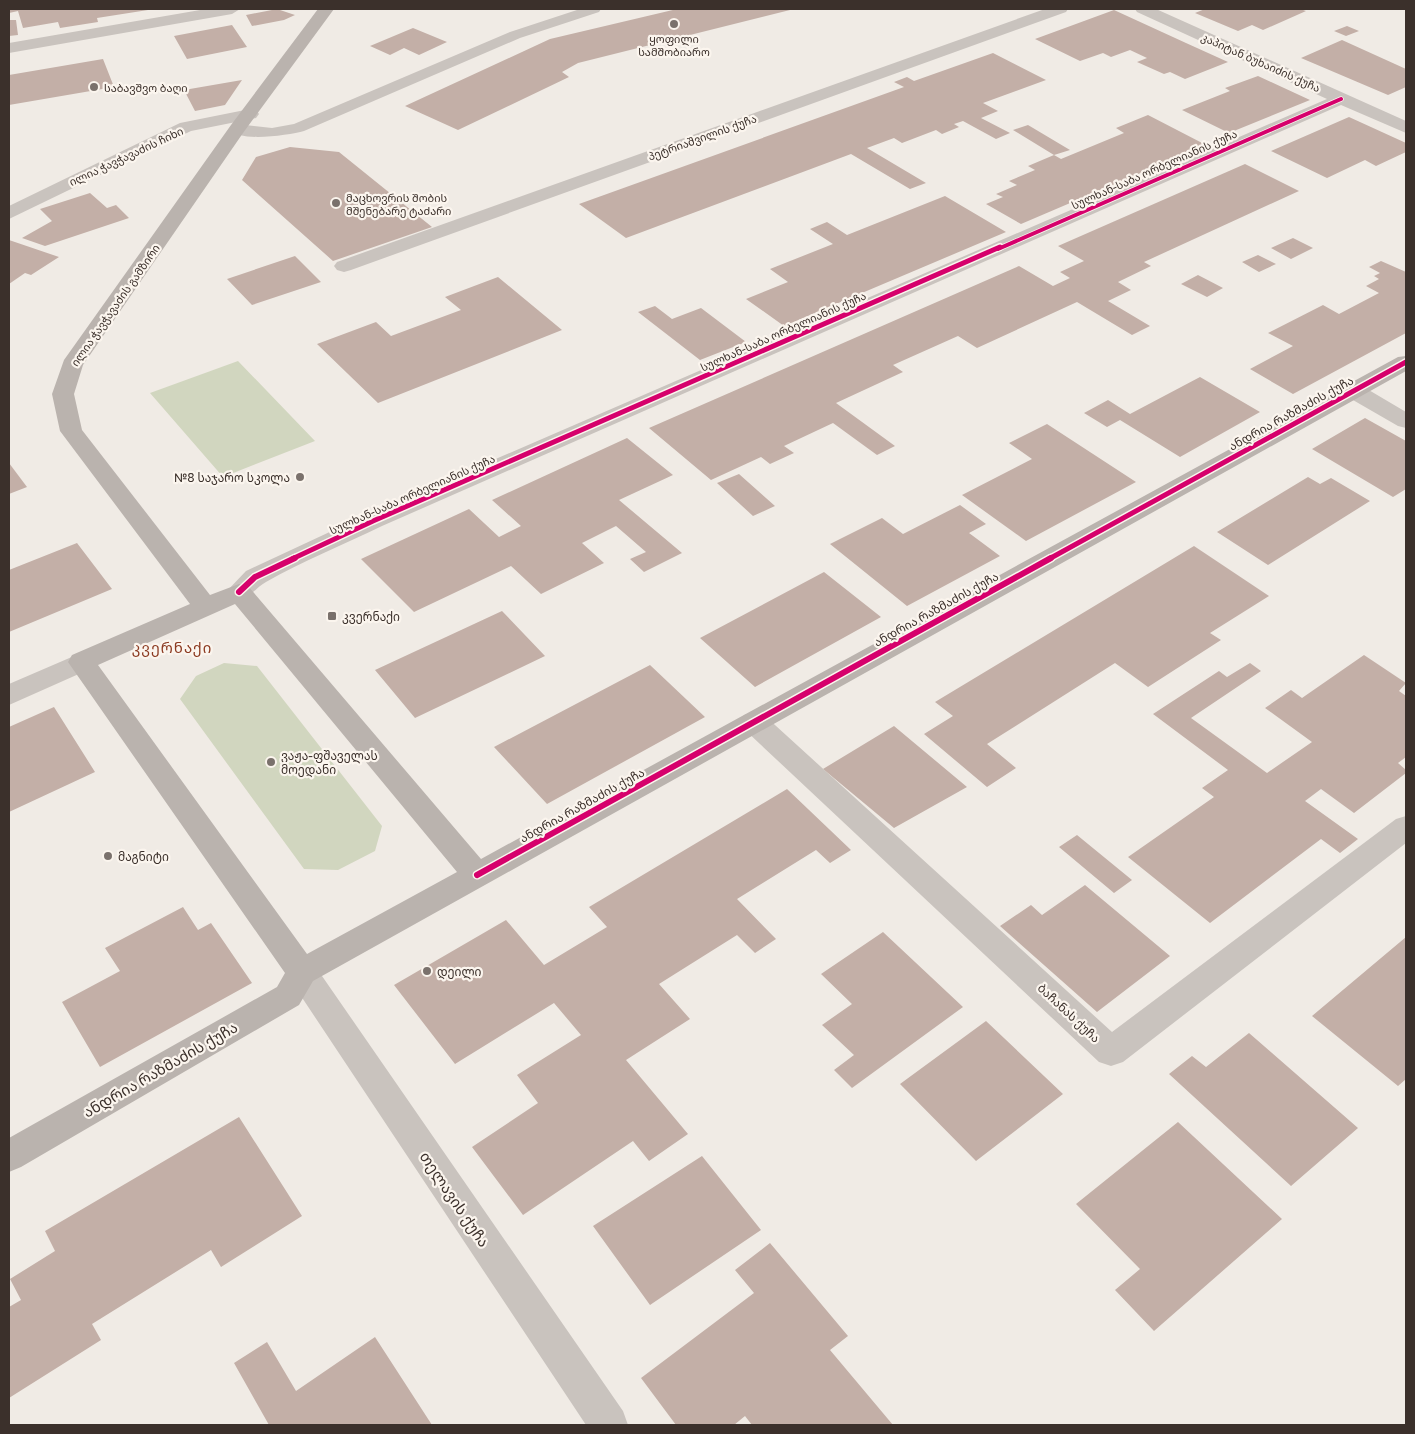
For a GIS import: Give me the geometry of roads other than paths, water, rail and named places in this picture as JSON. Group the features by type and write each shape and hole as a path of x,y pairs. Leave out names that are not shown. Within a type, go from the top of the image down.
{"street":[{"path":"9,48 232,9"},
{"name":"ილია ჭავჭავაძის გამზირი","path":"206,606 71,431 63,394 72,365 326,9"},
{"name":"პეტრიაშვილის ქუჩა","path":"344,266 1060,9"},
{"name":"კაპიტან ბუხაიძის ქუჩა","path":"1143,9 1406,128"},
{"name":"სულხან-საბა ორბელიანის ქუჩა","path":"239,592 255,577 373,521 1341,99"},
{"name":"ილია ჭავჭავაძის ჩიხი","path":"9,213 186,127 244,122"},
{"name":"ანდრია რაზმაძის ქუჩა","path":"478,875 1406,362"},
{"path":"1354,391 1406,421"},
{"path":"9,695 81,662 206,606 239,592 478,875 302,972 81,662"},
{"name":"ბაჩანას ქუჩა","path":"754,722 1110,1052 1406,827"},
{"name":"ანდრია რაზმაძის ქუჩა","path":"9,1156 288,996 302,972"},
{"name":"თელავის ქუჩა","path":"302,972 609,1425"}],"lane":[{"path":"244,122 272,133 298,128 515,35 594,9"}],"place":[{"name":"ყოფილი სამშობიარო","path":"674,24"},
{"name":"საბავშვო ბაღი","path":"94,87"},
{"name":"მაცხოვრის შობის მშენებარე ტაძარი","path":"336,203"},
{"name":"№8 საჯარო სკოლა","path":"300,477"},
{"name":"კვერნაქი","path":"332,616"},
{"name":"ვაჟა-ფშაველას მოედანი","path":"271,762"},
{"name":"მაგნიტი","path":"108,856"},
{"name":"დეილი","path":"427,971"}],"district":[{"name":"კვერნაქი","path":"172,647"}]}
